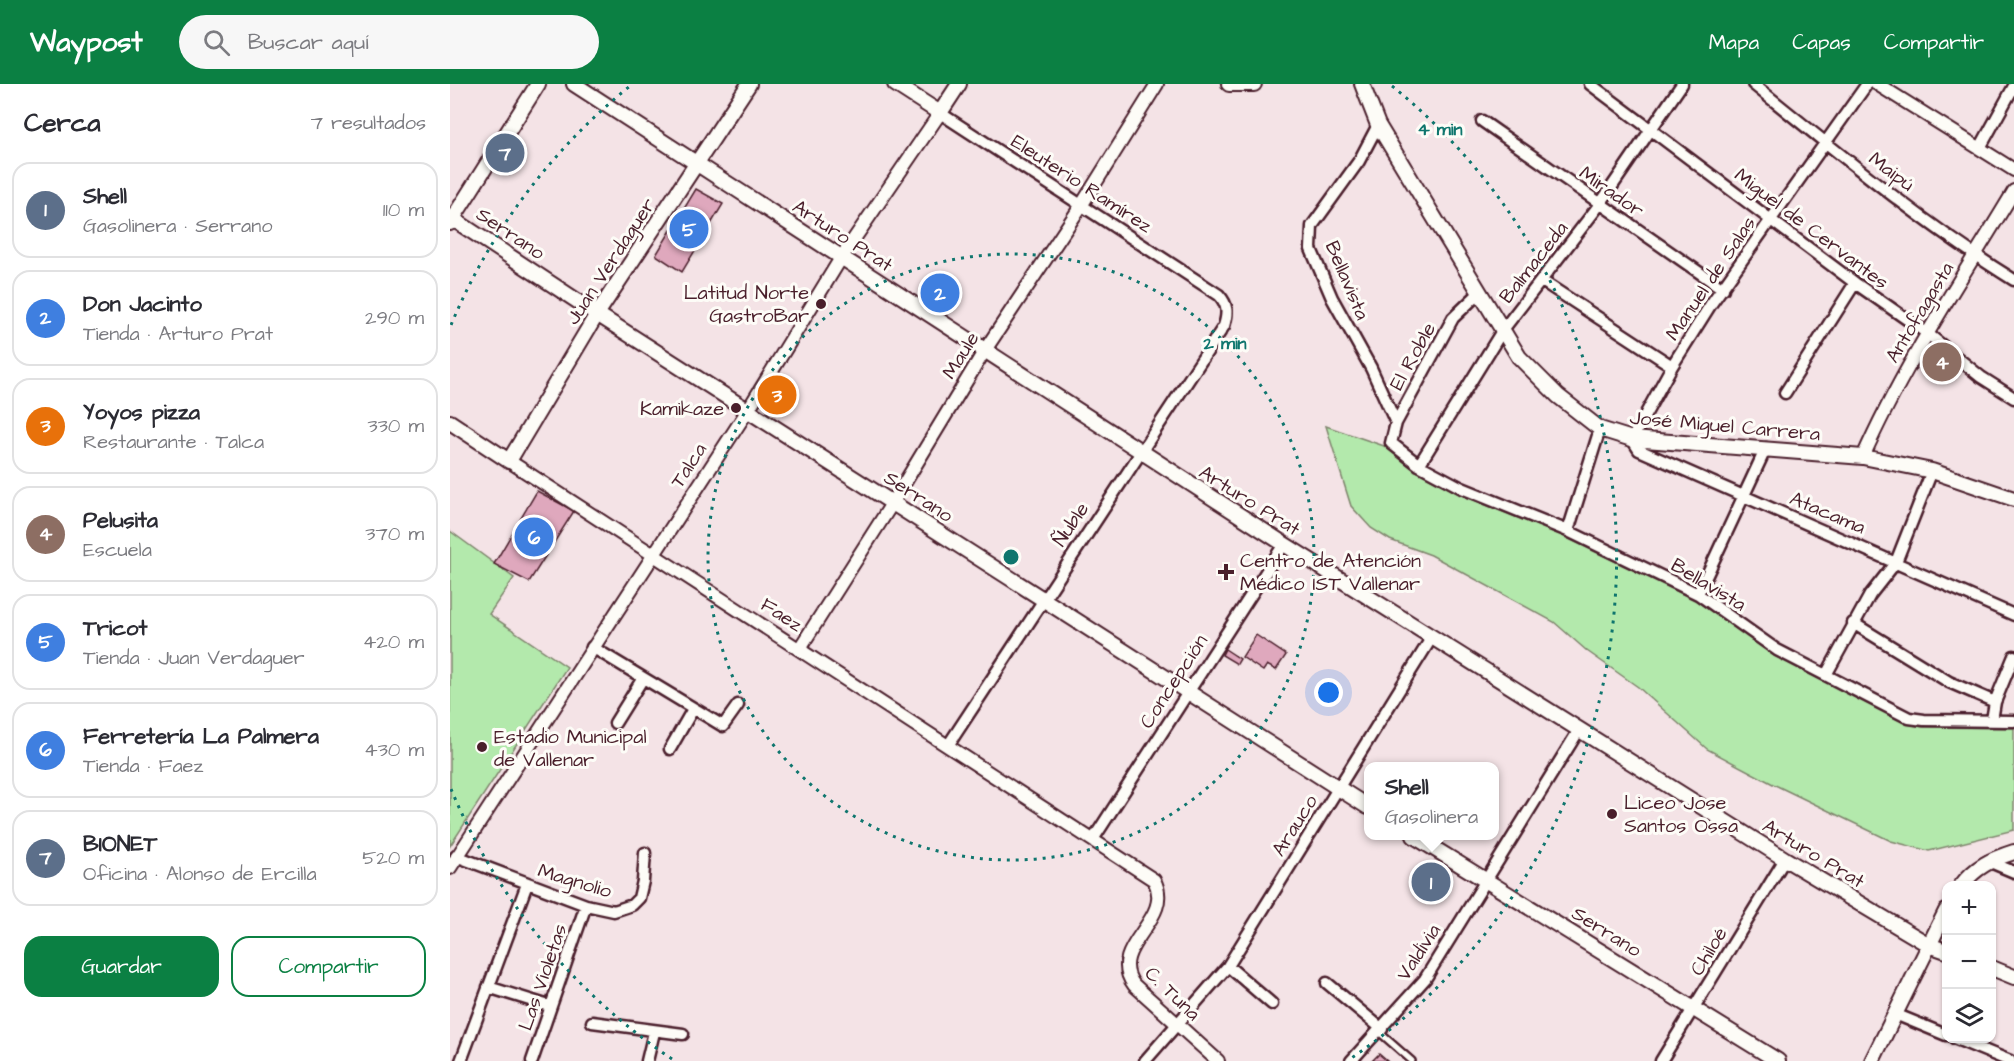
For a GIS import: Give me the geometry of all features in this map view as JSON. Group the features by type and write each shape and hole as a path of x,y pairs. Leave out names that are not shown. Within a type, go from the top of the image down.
{"main road":[{"path":"451,219 538,84"},
{"name":"Arturo Prat","path":"574,84 1284,544 1785,859 1929,945 1942,949"},
{"name":"Juan Verdaguer","path":"509,461 597,314 749,84"},
{"name":"Eleuterio Ramírez","path":"895,84 940,113"},
{"name":"Talca","path":"940,113 959,84"},
{"path":"1229,84 1254,84"},
{"name":"José Miguel Carrera","path":"1362,84 1378,125 1478,294 1519,357 1558,396 1600,429 1632,439 1766,448 1863,458 1932,471 2014,499"},
{"name":"Serrano","path":"451,219 1364,805"},
{"name":"Faez","path":"450,422 509,461"},
{"name":"Serrano","path":"1421,840 1778,1061"},
{"path":"1964,881 1971,872 1988,861 2014,852"},
{"path":"1872,1061 1942,920"},
{"path":"1996,970 2014,977"}],"street":[{"name":"Maule","path":"800,648 894,502 985,350 1081,206 1157,84"},
{"name":"Miguel de Cervantes","path":"1590,84 1855,283 1928,334 1981,377 2014,398"},
{"name":"Balmaceda","path":"1419,465 1502,331 1600,204 1682,84"},
{"name":"Maipú","path":"1753,84 1827,144 1975,256 2014,280"},
{"name":"Manuel de Salas","path":"1632,439 1672,366 1723,289 1868,84"},
{"path":"1877,84 2014,171"},
{"path":"1980,148 2014,86"},
{"name":"Eleuterio Ramírez","path":"940,113 1219,295 1226,302 1224,326"},
{"name":"Talca","path":"450,868 748,410 841,258 940,113"},
{"name":"Mirador","path":"1482,121 1723,289"},
{"name":"Bellavista","path":"1378,125 1359,161 1312,226 1311,249 1332,298 1371,368 1396,423"},
{"name":"Antofagasta","path":"1863,458 1882,413 2014,191"},
{"path":"1542,281 1672,366"},
{"path":"1785,393 1855,283"},
{"name":"El Roble","path":"1391,443 1396,423 1453,318 1478,294"},
{"name":"Ñuble","path":"948,744 1042,598 1224,326"},
{"path":"1568,531 1600,429"},
{"name":"Atacama","path":"1632,439 1639,450 2014,615"},
{"name":"Bellavista","path":"1391,443 1419,465 1462,488 1568,531 1698,594 1777,650 1909,718 2014,721"},
{"path":"1698,594 1766,448"},
{"name":"Faez","path":"509,461 1094,838"},
{"path":"1826,675 1870,595 1896,562 1932,471"},
{"name":"Concepción","path":"1094,838 1284,544"},
{"path":"1853,623 1949,682 1995,702"},
{"name":"Arauco","path":"1145,1061 1228,966 1432,637"},
{"path":"592,647 723,726 738,705"},
{"path":"1992,720 1995,702 2014,656"},
{"path":"615,723 643,678"},
{"path":"670,749 693,709"},
{"name":"Valdivia","path":"1351,1061 1425,979 1579,730"},
{"name":"C. Tuna","path":"1094,838 1154,880 1159,889 1155,913 1126,959 1125,970 1134,985 1218,1061"},
{"name":"Magnolio","path":"456,856 586,905 614,911 632,905 639,898 645,853"},
{"name":"Chiloé","path":"1661,1061 1785,859"},
{"path":"1988,861 2014,872"},
{"path":"461,1061 527,884"},
{"name":"Las Violetas","path":"532,1061 549,1006 586,905"},
{"path":"1228,966 1272,1004"},
{"path":"1327,983 1380,1031"},
{"path":"488,987 549,1006"},
{"path":"1895,1014 1942,1033"},
{"path":"592,1022 654,1032 683,1034"},
{"path":"647,1061 654,1032"},
{"path":"1966,1043 2010,1061"}],"lane":[{"path":"1380,1031 1412,1061"}],"green space":[{"path":"1326,426 1384,446 1415,470 1459,494 1565,537 1695,600 1773,655 1907,724 1923,727 2014,728 2014,830 1929,851 1891,841 1707,749 1638,687 1587,651 1554,622 1431,555 1390,540 1371,528 1351,506"},
{"name":"Estadio Municipal de Vallenar","path":"450,531 514,578 489,614 567,667 450,846"}],"building":[{"path":"696,189 723,204 682,272 656,255"},
{"path":"537,491 574,511 529,582 494,564"},
{"path":"1256,635 1286,655 1276,670 1267,665 1263,671 1242,657"},
{"path":"1225,649 1240,659 1237,664 1222,655"},
{"path":"1379,1054 1387,1061 1372,1061"}],"place":[{"name":"BIONET","path":"505,153"},
{"name":"Tricot","path":"689,229"},
{"name":"Don Jacinto","path":"940,293"},
{"name":"Latitud Norte GastroBar","path":"821,304"},
{"name":"Pelusita","path":"1942,362"},
{"name":"Yoyos pizza","path":"777,395"},
{"name":"Kamikaze","path":"736,408"},
{"name":"Ferretería La Palmera","path":"534,537"},
{"name":"Centro de Atención Médico IST Vallenar","path":"1226,572"},
{"name":"Estadio Municipal de Vallenar","path":"482,747"},
{"name":"Liceo Jose Santos Ossa","path":"1612,814"},
{"name":"Shell","path":"1431,882"}]}
